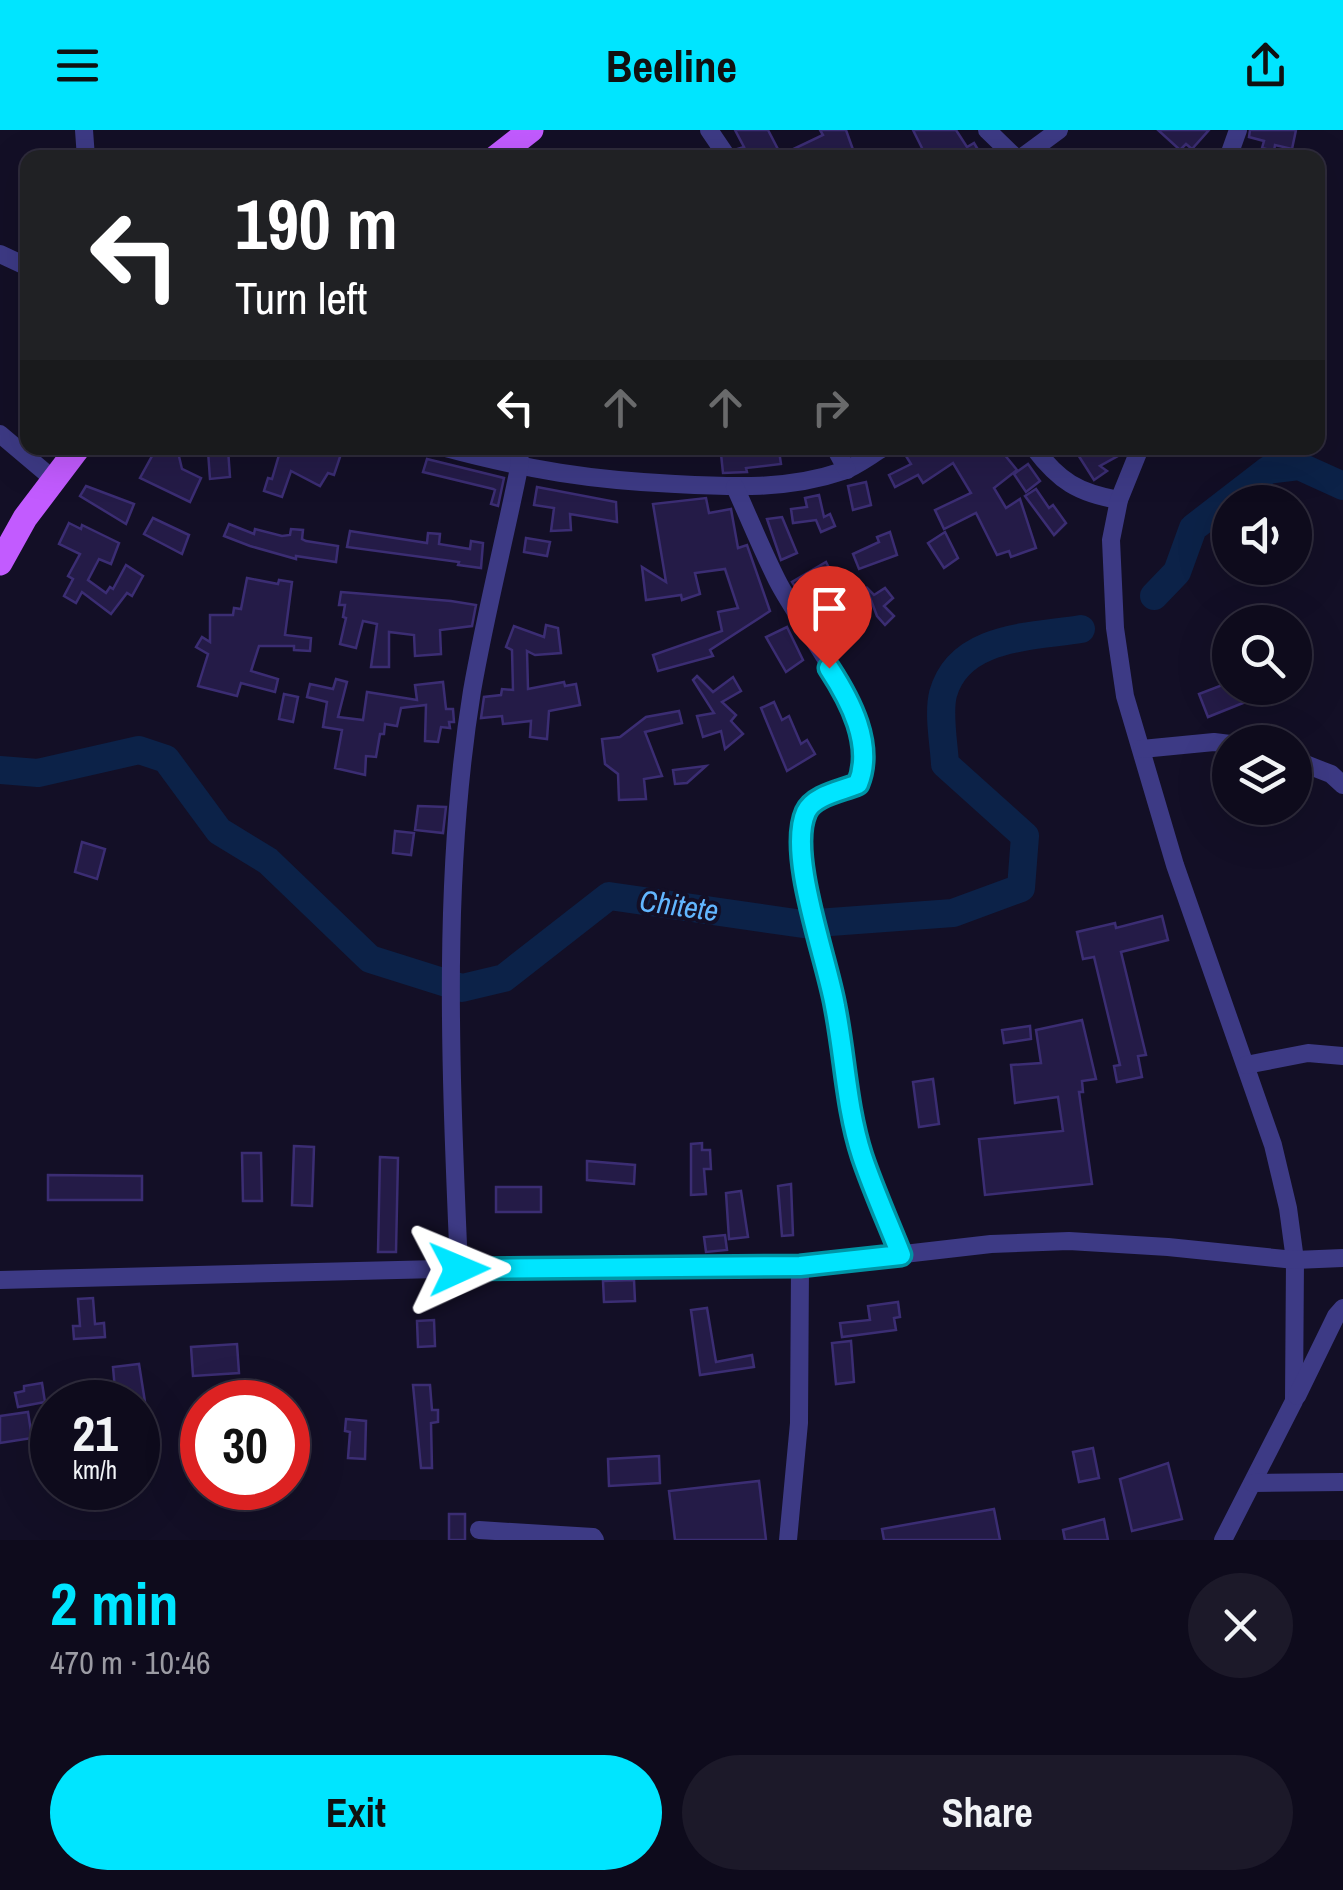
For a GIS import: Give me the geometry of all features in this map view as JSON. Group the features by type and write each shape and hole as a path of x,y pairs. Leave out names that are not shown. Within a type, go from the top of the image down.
{"main road":[{"path":"505,150 530,130"},
{"path":"0,563 52,478 72,455"}],"street":[{"path":"987,130 1009,150"},
{"path":"1030,150 1059,130"},
{"path":"0,434 20,451"},
{"path":"25,455 52,478"},
{"path":"472,455 520,468 608,481 735,487 797,483 847,470 872,455"},
{"path":"459,1269 452,1118 451,930 459,811 472,692 520,455"},
{"path":"839,455 847,470"},
{"path":"1040,455 1064,481 1087,495 1118,500"},
{"path":"1137,455 1118,500 1111,540 1114,628 1125,696 1175,864 1274,1145 1295,1260 1294,1401"},
{"path":"735,487 777,580 846,694 862,746 864,769 858,784 817,799 807,809 801,833 804,874 836,1006 850,1112 862,1156 901,1255"},
{"path":"1142,749 1212,742"},
{"path":"1312,766 1332,774 1343,785"},
{"path":"1246,1066 1308,1054 1343,1056"},
{"path":"0,1280 800,1266 991,1244 1069,1241 1295,1260 1343,1258"},
{"path":"788,1540 799,1423 800,1266"},
{"path":"1223,1540 1343,1308"},
{"path":"1253,1482 1343,1482"},
{"path":"479,1530 593,1536 594,1540"}],"building":[{"path":"735,130 768,130 778,150 737,150 744,147"},
{"path":"820,130 846,130 853,150 792,150 823,135"},
{"path":"913,130 956,130 967,147 974,143 978,150 923,150"},
{"path":"1158,130 1209,130 1192,149 1186,144 1180,150"},
{"path":"1250,130 1296,130 1292,149 1275,145 1274,150 1262,148 1264,141 1249,137"},
{"path":"179,455 182,469 201,478 190,502 140,478 152,456"},
{"path":"208,455 228,455 230,477 210,479"},
{"path":"279,455 341,455 334,475 328,473 320,486 291,471 282,497 264,491 268,478 272,479"},
{"path":"721,455 780,455 781,464 723,473"},
{"path":"905,455 1005,455 1017,470 994,488 1006,508 1020,499 1036,548 1011,557 1009,551 997,555 976,513 944,529 935,510 971,493 953,463 923,483 918,475 895,487 889,475 911,464"},
{"path":"1078,455 1120,455 1100,466 1107,471 1094,480"},
{"path":"427,459 504,478 498,506 491,504 493,489 423,472"},
{"path":"1028,464 1040,481 1026,492 1014,474"},
{"path":"866,482 871,505 853,510 848,486"},
{"path":"86,486 134,504 126,524 80,496"},
{"path":"537,487 616,502 617,522 570,514 571,530 551,531 554,508 534,505"},
{"path":"1036,489 1066,523 1054,535 1025,496"},
{"path":"819,495 824,517 830,514 835,526 821,532 816,520 793,523 791,509 807,507 805,498"},
{"path":"706,498 709,513 731,509 738,548 747,545 770,611 710,650 713,656 658,671 653,655 722,631 718,612 738,608 725,569 695,573 700,594 682,600 681,595 646,600 642,567 666,582 653,504"},
{"path":"782,517 797,553 781,560 767,519"},
{"path":"153,518 189,535 182,554 144,534"},
{"path":"69,523 119,543 111,564 99,559 88,580 106,593 110,587 113,589 126,565 143,576 132,596 127,593 111,614 82,592 76,603 64,596 73,579 68,576 80,554 59,544"},
{"path":"229,524 254,534 255,529 282,536 290,535 291,529 303,530 302,539 306,541 338,546 336,562 296,559 250,546 224,536"},
{"path":"350,531 427,543 428,533 440,534 439,544 470,549 471,541 483,543 481,568 347,547"},
{"path":"890,532 897,555 859,569 853,554"},
{"path":"945,532 958,558 944,568 928,543"},
{"path":"526,538 550,542 547,556 524,552"},
{"path":"826,562 835,579 829,581 832,591 822,602 845,637 833,646 792,582"},
{"path":"247,578 278,584 279,580 292,582 285,635 311,638 310,651 294,650 294,646 259,646 251,671 278,679 275,692 241,683 237,696 198,686 208,654 196,647 202,637 210,642 210,615 233,615 234,608 241,609"},
{"path":"866,587 874,595 885,588 893,598 884,606 894,616 885,625 877,616"},
{"path":"341,592 476,605 472,626 440,630 441,654 415,656 414,635 389,632 389,667 371,667 377,624 363,621 356,648 340,644 346,618 345,605 339,605"},
{"path":"546,625 558,628 561,653 535,655 527,651 528,689 564,682 565,686 576,684 580,705 549,711 547,739 530,737 531,721 503,724 502,716 481,718 484,697 501,695 502,689 513,690 512,650 506,647 514,626 544,637"},
{"path":"787,627 803,660 786,672 766,637"},
{"path":"697,676 713,692 733,677 741,691 722,702 736,715 731,721 743,734 725,749 721,731 703,737 697,716 714,713 693,680"},
{"path":"336,679 347,682 338,717 363,720 367,692 417,700 415,685 443,682 446,709 453,709 454,722 449,722 450,728 441,727 438,742 425,741 426,705 401,708 397,726 385,724 376,757 366,756 365,775 335,768 342,730 323,727 327,702 307,697 310,684 333,689"},
{"path":"1212,689 1212,705 1238,705 1208,717 1199,694"},
{"path":"284,694 298,697 293,722 279,719"},
{"path":"774,702 782,720 789,716 801,744 807,740 815,754 787,771 761,708"},
{"path":"679,711 682,723 645,732 662,776 644,779 646,799 619,800 618,774 605,764 602,739 620,737 646,717"},
{"path":"706,766 687,783 675,784 673,770"},
{"path":"418,806 446,807 443,833 415,830"},
{"path":"395,831 414,833 411,855 393,853"},
{"path":"82,842 105,849 97,879 75,872"},
{"path":"1162,916 1168,940 1121,952 1146,1055 1138,1056 1142,1077 1117,1082 1114,1066 1120,1065 1094,957 1083,959 1077,932 1115,923 1116,928"},
{"path":"1082,1020 1096,1079 1082,1081 1083,1092 1079,1092 1092,1184 985,1195 979,1139 1063,1131 1058,1097 1015,1103 1011,1065 1041,1063 1036,1030"},
{"path":"1030,1026 1031,1039 1004,1043 1002,1030"},
{"path":"933,1079 939,1124 919,1127 913,1082"},
{"path":"702,1143 702,1150 710,1150 711,1169 704,1169 706,1194 691,1195 691,1144"},
{"path":"294,1146 314,1147 312,1206 292,1205"},
{"path":"242,1153 261,1153 262,1201 243,1201"},
{"path":"380,1157 398,1158 396,1252 378,1252"},
{"path":"587,1161 635,1165 634,1184 587,1180"},
{"path":"48,1175 142,1176 142,1200 48,1200"},
{"path":"791,1184 793,1235 782,1236 778,1186"},
{"path":"496,1187 541,1187 541,1212 496,1212"},
{"path":"741,1191 748,1237 729,1239 726,1193"},
{"path":"725,1235 727,1250 706,1252 704,1237"},
{"path":"634,1280 635,1301 604,1302 603,1281"},
{"path":"93,1298 95,1324 104,1323 105,1337 74,1339 73,1326 80,1326 78,1299"},
{"path":"898,1302 900,1317 894,1318 896,1330 842,1337 840,1323 870,1320 868,1306"},
{"path":"707,1308 716,1362 752,1355 754,1367 700,1375 691,1310"},
{"path":"434,1320 435,1346 418,1347 417,1321"},
{"path":"851,1341 854,1382 836,1384 832,1343"},
{"path":"237,1344 239,1373 193,1376 191,1347"},
{"path":"139,1364 142,1380 114,1380 113,1367"},
{"path":"30,1385 30,1405 18,1407 15,1393 24,1391 24,1386"},
{"path":"413,1385 430,1385 432,1410 438,1410 438,1422 431,1423 432,1468 421,1468"},
{"path":"28,1412 30,1438 0,1443 0,1416"},
{"path":"346,1419 366,1421 365,1459 348,1458 350,1432 345,1431"},
{"path":"1093,1448 1099,1478 1079,1482 1073,1452"},
{"path":"659,1456 660,1483 609,1486 608,1459"},
{"path":"1168,1463 1182,1519 1132,1531 1120,1479"},
{"path":"759,1481 766,1540 675,1540 669,1491"},
{"path":"994,1509 1000,1540 884,1540 882,1529"},
{"path":"449,1514 465,1514 465,1540 449,1540"},
{"path":"1104,1519 1108,1540 1065,1540 1063,1530"}],"waterway":[{"name":"Chitete","path":"1154,596 1177,572 1193,528 1268,470 1299,466 1343,486"},
{"name":"Chitete","path":"0,770 38,773 139,750 166,759 219,831 268,861 370,959 462,988 504,978 609,896 803,924 953,913 1021,888 1025,836 945,764 943,694 964,660 981,650 1000,642 1081,629"}],"route":[{"path":"459,1269 800,1266 901,1255 862,1156 850,1112 836,1006 804,874 801,833 807,809 817,799 858,784 864,769 855,717 829,668"}]}
